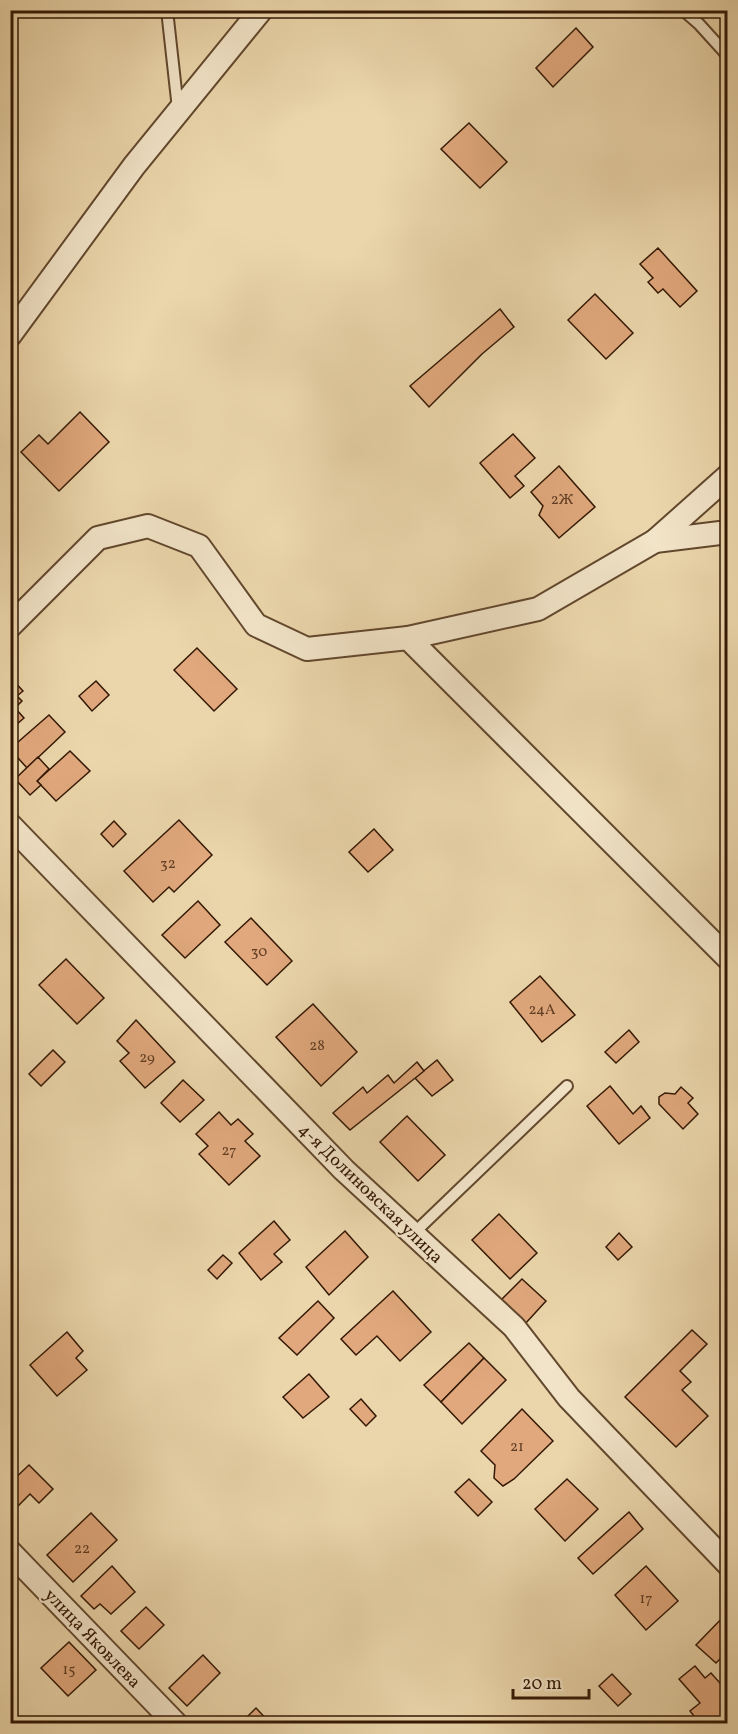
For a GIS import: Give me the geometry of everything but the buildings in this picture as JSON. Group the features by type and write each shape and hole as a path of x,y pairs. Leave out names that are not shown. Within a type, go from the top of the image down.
{"street":[{"path":"10,335 134,166 261,10"},
{"path":"10,626 98,538 148,526 199,546 256,625 307,649 408,638 538,609 655,541 728,476"},
{"path":"655,541 728,532"},
{"path":"408,638 728,958"},
{"name":"4-я Долиновская улица","path":"10,825 344,1170 513,1327 569,1398 728,1564"},
{"name":"улица Яковлева","path":"10,1552 176,1724"}],"lane":[{"path":"166,10 178,111"},
{"path":"683,10 728,56"},
{"path":"413,1234 567,1086"}]}
